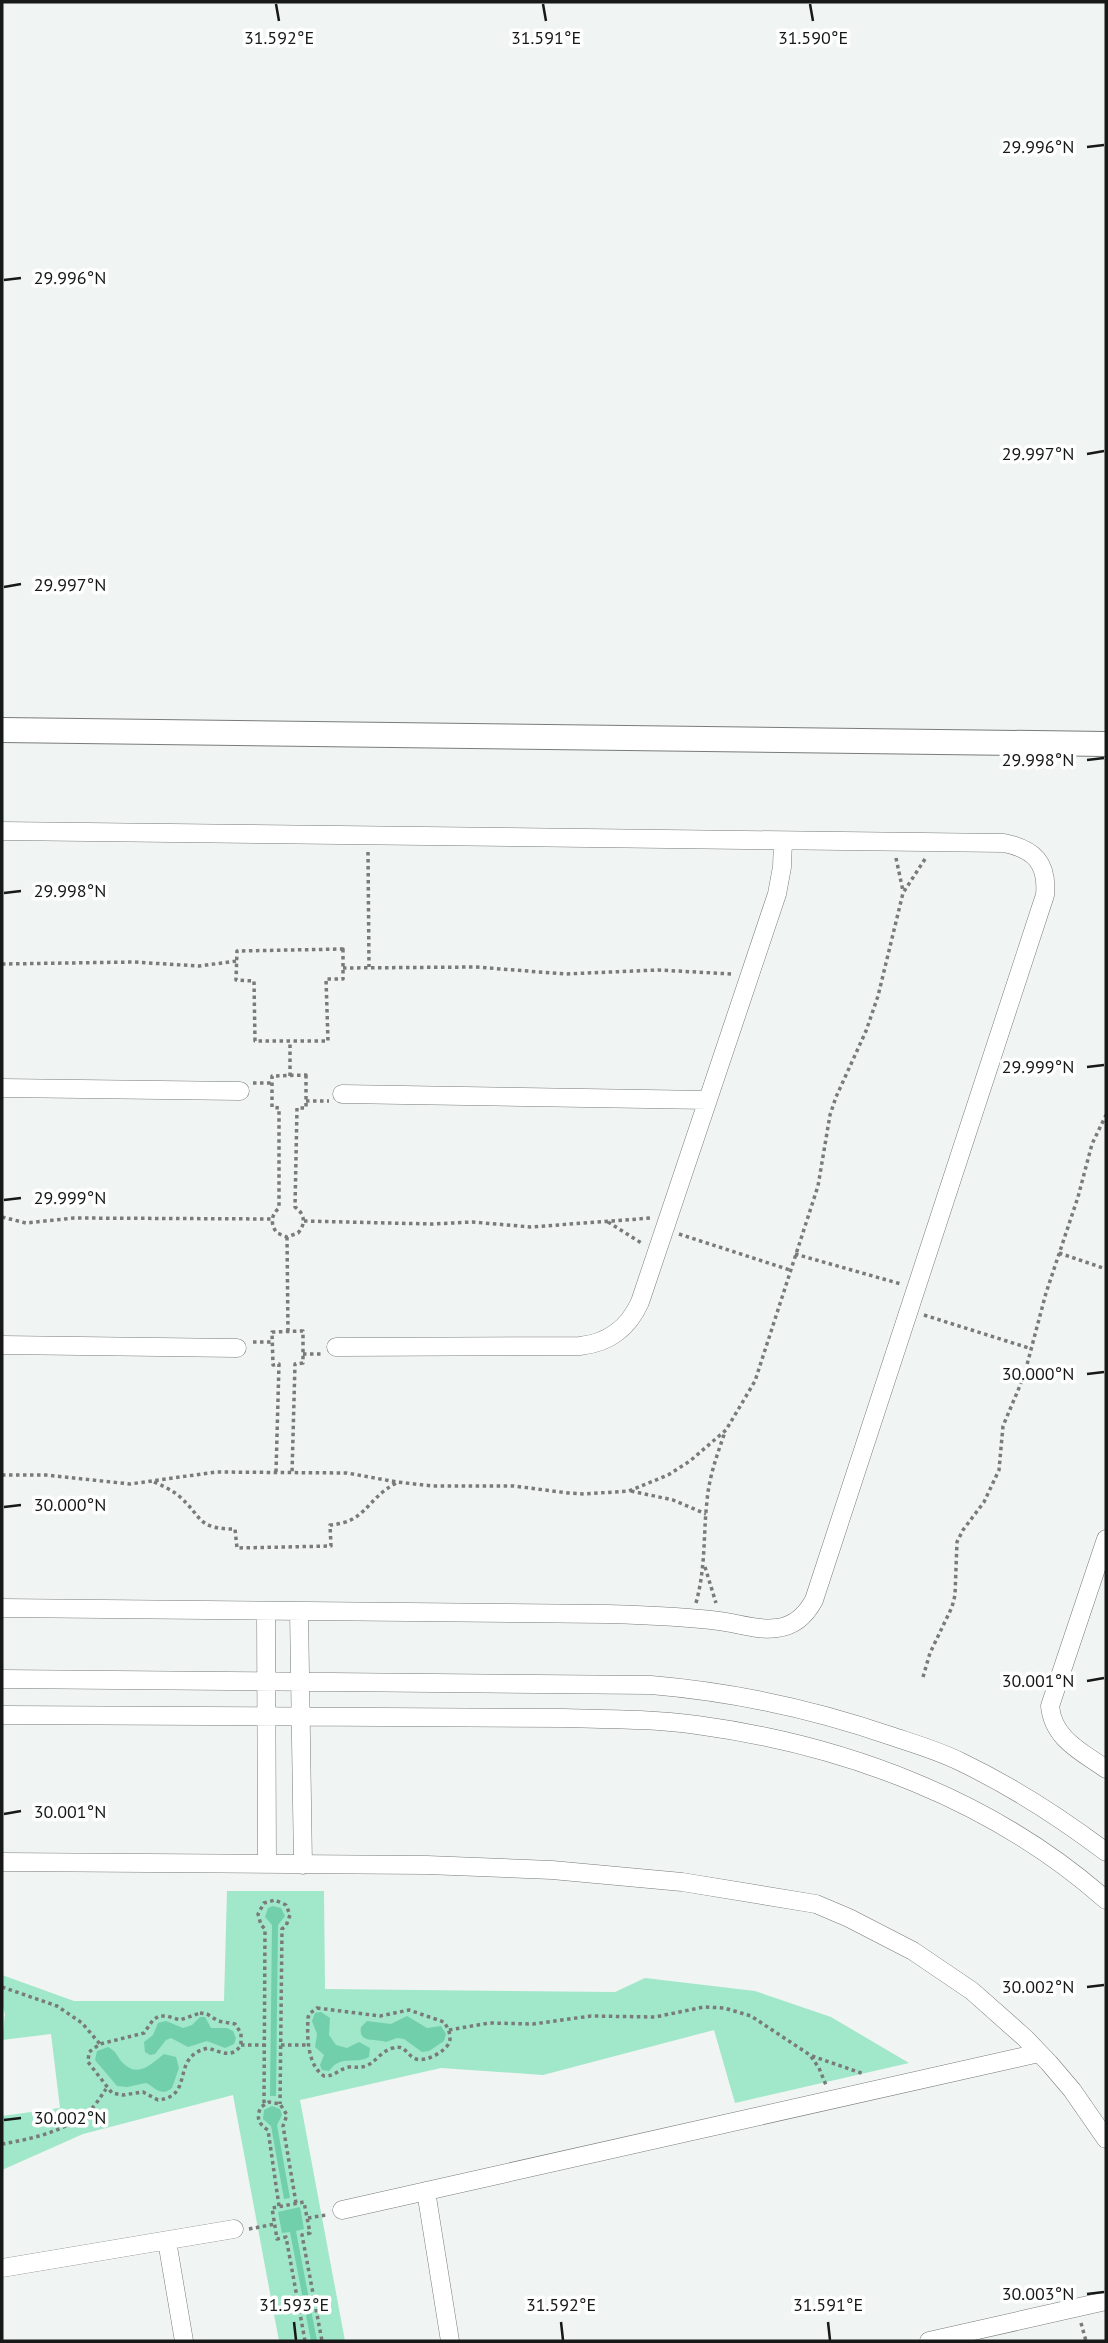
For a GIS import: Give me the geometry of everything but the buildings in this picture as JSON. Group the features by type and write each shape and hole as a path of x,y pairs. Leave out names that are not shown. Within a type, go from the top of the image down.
{"main road":[{"path":"2,730 1106,744"}],"street":[{"path":"2,831 1004,844 1027,850 1042,866 1046,885 1045,895 810,1609 794,1623 777,1629 692,1618 606,1614 2,1608"},
{"path":"336,1347 592,1345 613,1336 630,1321 640,1302 657,1253 777,894 783,841"},
{"path":"2,1088 240,1091"},
{"path":"342,1094 708,1100"},
{"path":"2,1345 237,1348"},
{"path":"1106,1539 1050,1706 1054,1725 1064,1739 1106,1769"},
{"path":"266,1611 267,1864"},
{"path":"299,1611 303,1865"},
{"path":"2,1679 651,1685 705,1690 772,1703 872,1729 958,1760 1039,1804 1106,1852"},
{"path":"2,1715 652,1721 695,1724 781,1740 866,1764 948,1797 1027,1841 1106,1900"},
{"path":"2,1862 452,1866 552,1870 682,1882 816,1904 881,1933 943,1970 999,2014 1072,2090 1106,2138"},
{"path":"342,2210 1039,2053"},
{"path":"426,2191 450,2341"},
{"path":"2,2268 234,2229"},
{"path":"167,2241 184,2341"},
{"path":"929,2341 1106,2301"}],"path":[{"path":"368,835 369,967"},
{"path":"892,842 903,893"},
{"path":"692,1618 705,1565 706,1514 712,1468 726,1430 755,1381 818,1186 833,1106 866,1031 878,996 903,893 936,843"},
{"path":"343,949 343,979 326,979 328,1041 255,1041 254,981 236,980 236,961 237,951 343,949"},
{"path":"2,964 133,962 199,966 236,961"},
{"path":"343,968 476,967 565,974 658,970 750,975"},
{"path":"290,1041 290,1076"},
{"path":"272,1076 290,1076 306,1076 306,1108 297,1108 295,1207 304,1221 298,1233 287,1237 276,1233 272,1219 279,1208 279,1108 272,1107 272,1076"},
{"path":"923,1677 930,1653 952,1607 957,1542 984,1502 999,1470 1003,1426 1016,1398 1032,1349 1092,1144 1106,1115"},
{"path":"2,1217 26,1223 74,1219 272,1219"},
{"path":"304,1221 432,1224 472,1222 531,1227 607,1221 667,1223 790,1270"},
{"path":"607,1221 657,1253"},
{"path":"287,1237 288,1331"},
{"path":"1059,1253 1106,1269"},
{"path":"795,1254 916,1289"},
{"path":"909,1311 1032,1349"},
{"path":"276,1472 279,1364 273,1365 272,1332 303,1331 303,1363 295,1364 292,1473"},
{"path":"629,1491 668,1475 690,1461 726,1430"},
{"path":"2,1475 46,1475 130,1484 216,1472 347,1473 397,1482 456,1487 514,1486 568,1493 629,1491 673,1500 706,1514"},
{"path":"152,1482 181,1497 202,1523 217,1529 235,1529 237,1548 331,1546 330,1525 346,1524 359,1518 376,1496 397,1482"},
{"path":"705,1565 722,1621"},
{"path":"279,2206 268,2130 257,2118 264,2103 265,2045 265,1929 258,1914 264,1903 275,1900 286,1905 290,1915 289,1921 282,1929 280,2104"},
{"path":"2,1987 57,2007 82,2023 100,2043"},
{"path":"449,2031 478,2024 533,2024 591,2016 664,2016 715,2007 751,2016 810,2056 839,2064 889,2088"},
{"path":"317,2008 380,2016 409,2010 440,2020 449,2031 449,2044 429,2059 413,2058 403,2048 394,2047 383,2052 369,2065 349,2067 331,2076 324,2076 318,2072 312,2061 307,2018 317,2008"},
{"path":"241,2045 241,2033 235,2024 218,2021 207,2014 200,2012 180,2020 159,2016 141,2035 100,2043 89,2052 88,2062 106,2089 117,2094 143,2092 158,2100 166,2099 179,2089 191,2055 208,2048 220,2053 231,2053 241,2045 265,2045"},
{"path":"281,2045 310,2045"},
{"path":"810,2056 823,2075 830,2101"},
{"path":"2,2144 36,2137 73,2122 91,2110 106,2089"},
{"path":"264,2103 274,2101 280,2104 287,2115 283,2126 296,2203"},
{"path":"305,2341 286,2237 278,2239 272,2208 304,2202 310,2233 302,2235 322,2341"}],"shaded area":[{"path":"227,1891 324,1891 325,1989 615,1992 645,1978 755,1991 831,2017 909,2063 735,2103 714,2030 543,2075 441,2068 300,2100 345,2341 279,2341 233,2095 83,2134 2,2170 2,2116 60,2108 51,2034 2,2040 5,2014 2,2004 2,1975 74,2001 224,2001"},
{"path":"268,1908 281,1908 285,1916 278,1925 276,2096 270,2096 272,1925 265,1917"},
{"path":"321,2012 330,2018 329,2035 336,2045 347,2048 359,2042 370,2048 369,2057 343,2061 329,2071 322,2070 320,2065 324,2055 315,2047 317,2034 312,2021 315,2013"},
{"path":"407,2016 427,2028 441,2026 446,2034 444,2041 429,2051 422,2052 404,2039 397,2038 386,2042 362,2036 361,2027 367,2021 391,2024"},
{"path":"200,2017 205,2017 211,2028 227,2028 233,2031 236,2038 234,2044 225,2048 207,2041 188,2047 171,2038 166,2040 155,2054 145,2052 144,2042 153,2035 158,2023 166,2021 183,2028 192,2025"},
{"path":"108,2047 124,2064 135,2070 145,2068 164,2054 176,2057 179,2068 172,2088 162,2092 146,2083 117,2086 95,2060 97,2051"},
{"path":"272,2106 280,2109 282,2115 277,2125 290,2198 284,2199 271,2126 263,2119 264,2110"},
{"path":"300,2207 304,2229 296,2231 317,2341 311,2341 290,2232 282,2233 278,2212"}]}
